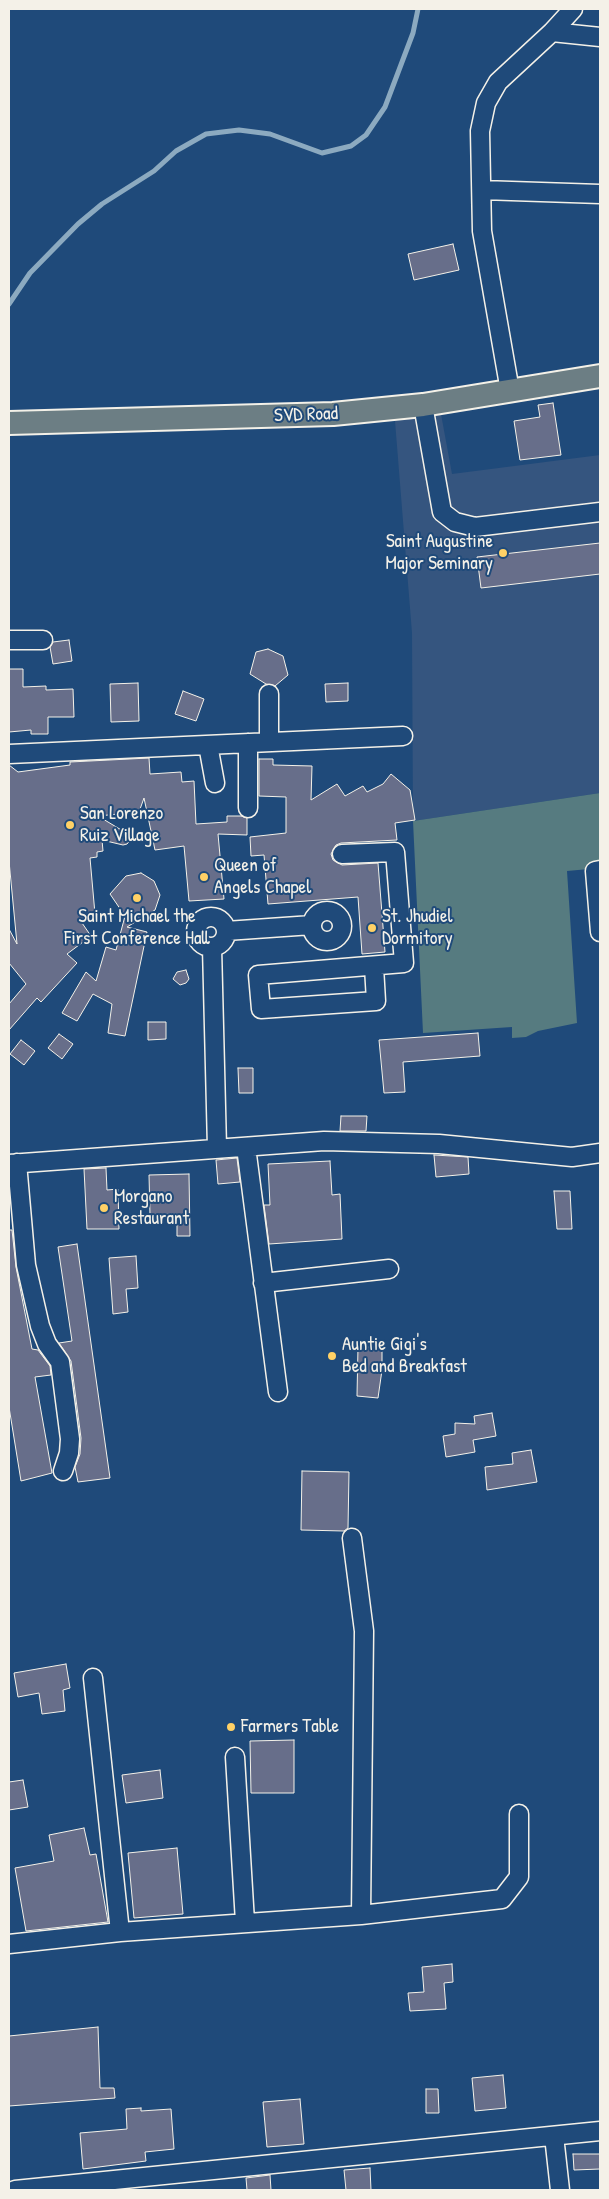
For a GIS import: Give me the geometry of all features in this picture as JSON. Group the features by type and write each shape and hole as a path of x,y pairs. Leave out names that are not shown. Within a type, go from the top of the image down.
{"main road":[{"name":"SVD Road","path":"9,423 333,414 423,405 600,376"}],"street":[{"path":"510,391 482,231 480,131 486,102 498,82 552,32 573,9"},
{"path":"552,32 600,37"},
{"path":"482,190 600,194"},
{"path":"423,405 442,512 455,522 475,527 600,512"},
{"path":"9,640 44,640"},
{"path":"269,694 269,742"},
{"path":"9,754 403,736"},
{"path":"248,744 248,808"},
{"path":"208,745 215,783"},
{"path":"342,854 395,852 404,963 374,967 258,975 261,1009 376,1001 374,967"},
{"path":"600,870 595,871 600,932"},
{"path":"324,911 337,916 342,924 339,934 327,941 314,934 312,925 316,916 324,911"},
{"path":"208,918 218,919 225,926 226,931 221,944 212,947 202,945 197,936 200,922 208,918"},
{"path":"226,931 312,925"},
{"path":"327,941 331,970"},
{"path":"212,947 217,1148"},
{"path":"63,1471 69,1453 70,1439 60,1362 47,1344 40,1326 26,1265 13,1163 324,1141 439,1144 572,1157 600,1153"},
{"path":"246,1147 278,1392"},
{"path":"263,1283 389,1269"},
{"path":"352,1538 364,1631 361,1916"},
{"path":"93,1678 120,1932"},
{"path":"235,1757 245,1922"},
{"path":"9,1944 120,1932 245,1922 361,1916 502,1899 519,1877 519,1814"},
{"path":"15,2190 58,2188 600,2131"},
{"path":"554,2136 560,2190"}],"shaded area":[{"name":"Saint Augustine Major Seminary","path":"441,414 452,474 600,455 600,793 413,821 412,633 395,421"}],"green space":[{"path":"600,793 600,868 567,871 577,1023 538,1031 526,1037 512,1038 512,1027 423,1033 413,821"}],"building":[{"path":"453,244 459,270 414,280 408,254"},
{"path":"553,403 561,455 520,460 514,421 540,417 538,405"},
{"path":"600,543 600,574 481,588 477,557"},
{"path":"69,640 72,661 53,664 50,647 53,642"},
{"path":"268,649 283,656 288,675 275,686 266,684 250,674 256,652"},
{"path":"9,669 23,669 23,687 46,686 46,690 73,689 74,717 48,717 48,734 31,734 31,730 9,732"},
{"path":"138,683 139,721 111,722 110,684"},
{"path":"348,683 348,701 326,702 325,684"},
{"path":"183,691 204,699 196,721 175,714"},
{"path":"149,758 150,774 181,772 182,782 194,781 196,824 227,822 227,816 247,818 247,835 218,834 224,899 189,901 184,846 155,850 144,798 139,812 98,816 133,837 127,844 123,845 102,840 103,851 97,852 97,857 90,858 95,914 82,923 91,936 67,954 77,963 41,1002 37,998 9,1030 9,1004 26,984 9,963 9,929 17,944 9,861 9,765 18,772 70,765 70,762"},
{"path":"259,759 273,759 273,765 312,766 311,800 337,784 345,796 363,786 367,792 383,784 391,774 410,790 415,820 395,823 397,840 341,843 336,845 331,854 333,860 342,865 378,863 385,952 362,954 358,897 268,904 264,855 251,856 250,837 286,833 286,797 259,796"},
{"path":"141,873 154,881 160,895 155,910 127,927 147,932 125,1036 108,1033 112,1004 93,994 77,1021 62,1013 86,972 96,981 106,947 116,950 125,916 110,894 126,876"},
{"path":"186,970 189,979 186,983 180,985 173,979 177,972"},
{"path":"148,1022 166,1022 166,1039 148,1040"},
{"path":"478,1033 480,1056 403,1062 405,1092 384,1093 379,1040"},
{"path":"59,1034 73,1044 62,1059 48,1048"},
{"path":"21,1040 35,1051 24,1065 10,1054"},
{"path":"238,1068 253,1068 253,1093 239,1093"},
{"path":"341,1116 367,1116 366,1131 340,1131"},
{"path":"434,1155 468,1157 469,1174 436,1177"},
{"path":"237,1158 240,1182 218,1184 216,1160"},
{"path":"330,1161 332,1195 340,1194 342,1239 269,1244 264,1205 270,1205 268,1164"},
{"path":"106,1168 107,1190 118,1189 119,1229 87,1229 84,1169"},
{"path":"189,1174 190,1236 177,1236 177,1214 150,1215 149,1175"},
{"path":"554,1191 570,1191 572,1229 557,1229"},
{"path":"9,1230 12,1230 16,1267 32,1349 38,1350 50,1366 51,1375 35,1377 52,1473 21,1481 9,1407"},
{"path":"77,1244 110,1478 78,1482 75,1467 80,1454 81,1438 71,1361 59,1343 72,1341 58,1247"},
{"path":"136,1256 138,1288 126,1289 128,1312 113,1314 109,1258"},
{"path":"358,1347 382,1347 382,1370 378,1398 357,1396"},
{"path":"492,1413 496,1436 473,1440 475,1452 446,1457 443,1436 455,1434 455,1423 475,1424 474,1416"},
{"path":"531,1450 537,1482 487,1490 485,1467 513,1464 512,1453"},
{"path":"302,1471 349,1472 348,1528 344,1531 301,1530"},
{"path":"66,1664 70,1688 63,1690 65,1711 42,1714 39,1693 18,1697 14,1673"},
{"path":"294,1740 294,1793 251,1793 250,1741"},
{"path":"160,1770 163,1798 126,1803 122,1775"},
{"path":"23,1780 28,1807 9,1810 9,1782"},
{"path":"84,1828 90,1855 96,1854 108,1922 26,1931 15,1868 54,1861 49,1835"},
{"path":"177,1848 183,1914 134,1918 128,1853"},
{"path":"452,1964 453,1982 444,1983 446,2009 410,2011 408,1993 424,1992 422,1967"},
{"path":"98,2027 100,2088 114,2088 115,2098 9,2106 9,2036"},
{"path":"503,2075 506,2108 475,2111 472,2078"},
{"path":"426,2089 438,2089 439,2113 426,2113"},
{"path":"300,2099 304,2144 267,2147 263,2102"},
{"path":"141,2108 141,2111 171,2109 174,2149 145,2152 146,2161 83,2169 80,2133 127,2129 126,2109"},
{"path":"573,2154 600,2154 600,2169 574,2170"},
{"path":"370,2168 371,2190 346,2190 344,2170"},
{"path":"270,2175 271,2190 247,2190 246,2178"}],"waterway":[{"path":"9,304 30,273 78,224 102,204 154,171 176,151 206,134 239,130 270,134 322,153 351,146 366,135 385,107 413,33 418,9"}],"place":[{"name":"Saint Augustine Major Seminary","path":"503,553"},
{"name":"San Lorenzo Ruiz Village","path":"70,825"},
{"name":"Queen of Angels Chapel","path":"204,877"},
{"name":"Saint Michael the First Conference Hall","path":"137,898"},
{"name":"St. Jhudiel Dormitory","path":"372,928"},
{"name":"Morgano Restaurant","path":"104,1208"},
{"name":"Auntie Gigi's Bed and Breakfast","path":"332,1356"},
{"name":"Farmers Table","path":"231,1727"}]}
